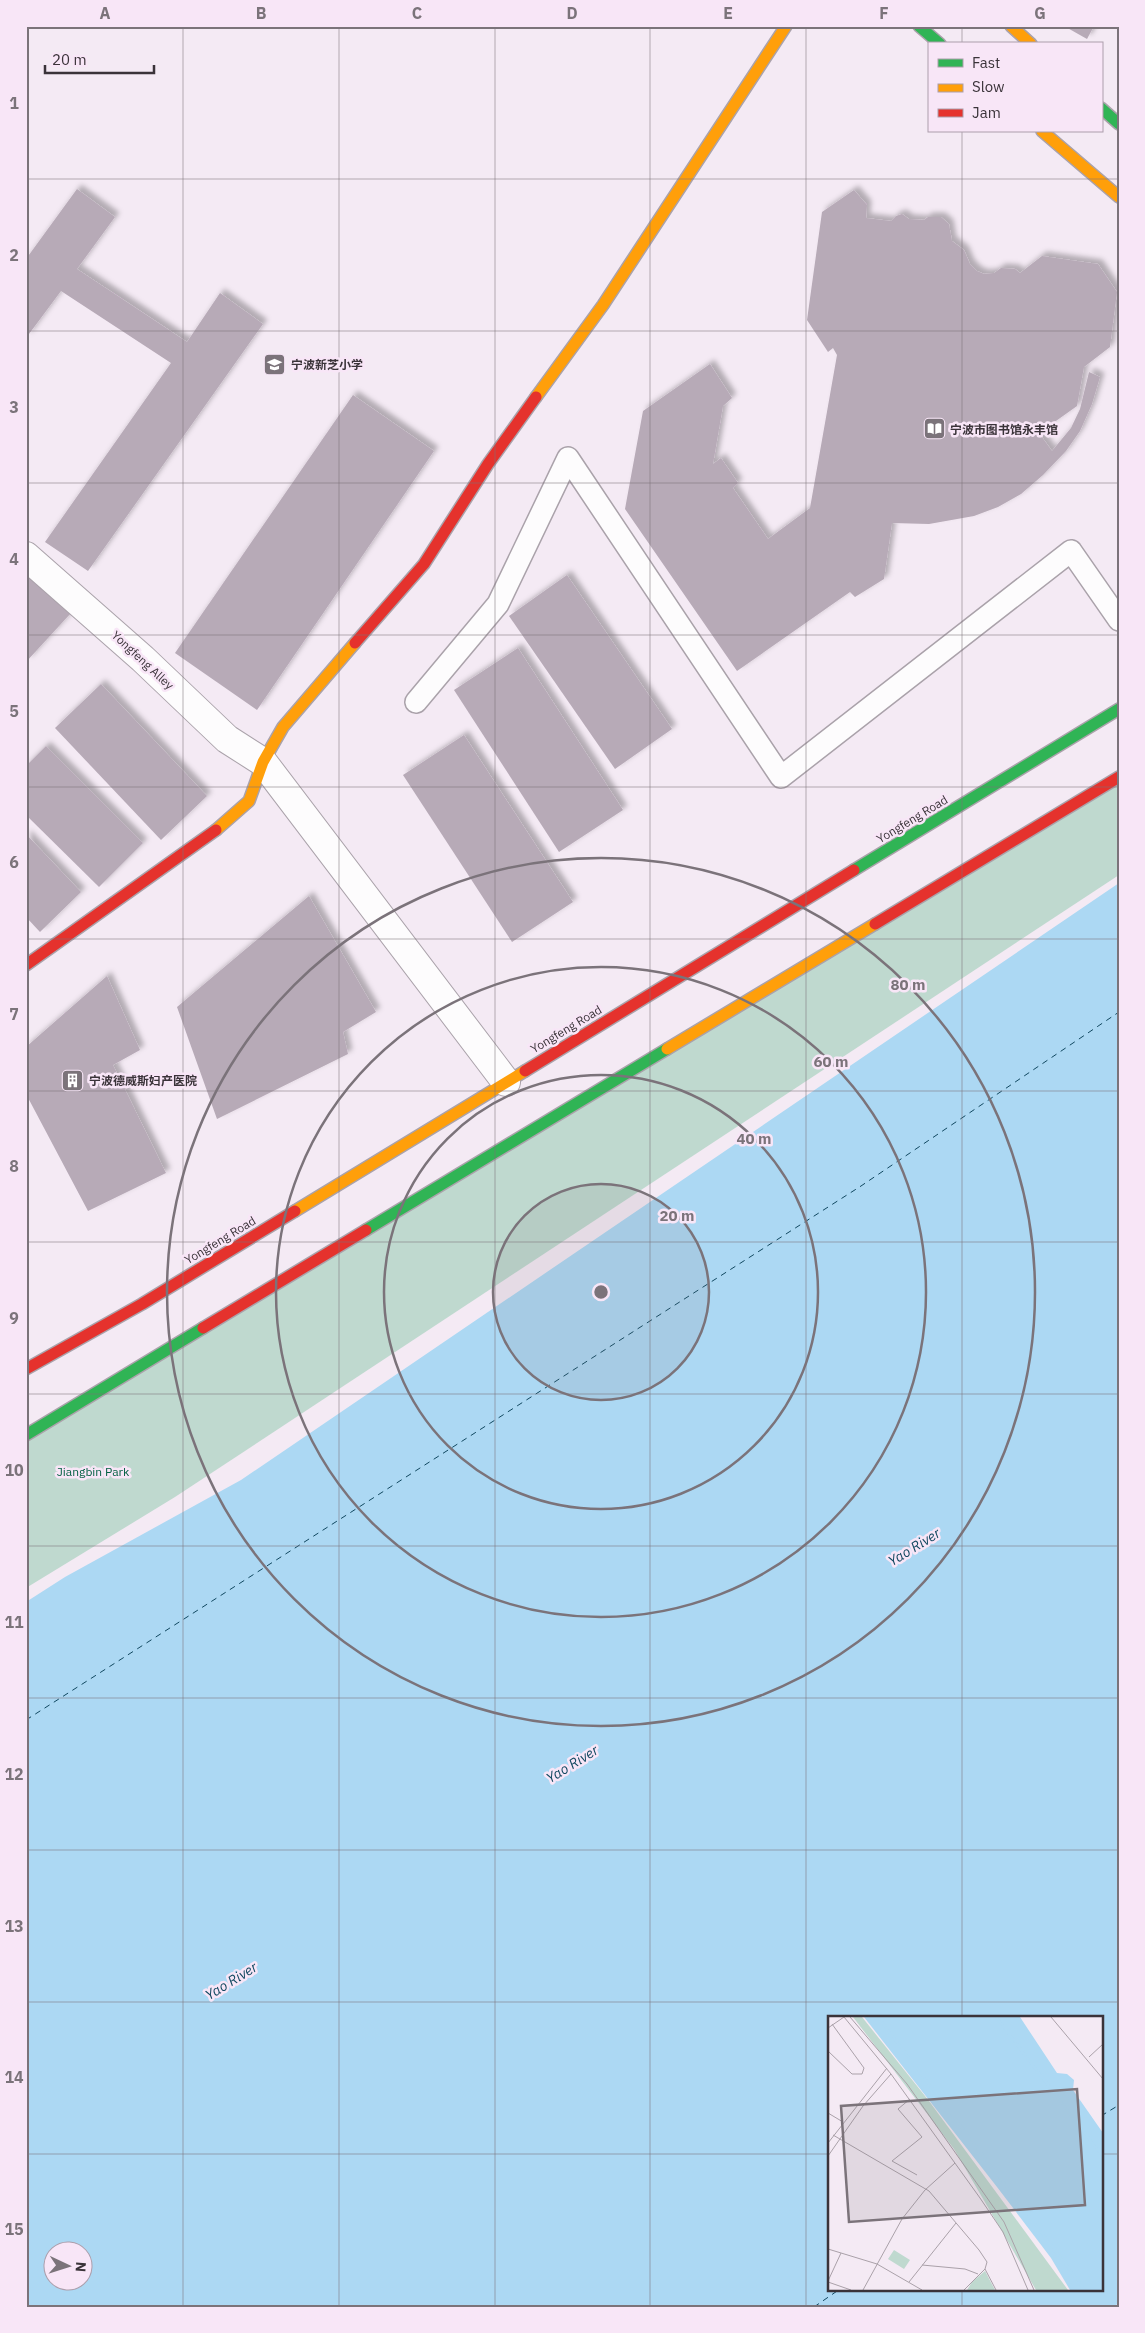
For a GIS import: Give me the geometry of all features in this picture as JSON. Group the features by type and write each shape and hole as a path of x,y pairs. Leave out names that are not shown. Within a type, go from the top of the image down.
{"main road":[{"path":"26,965 226,821 248,801 263,762 283,727 424,564 488,464 603,305 786,26"},
{"path":"919,26 938,42"},
{"path":"1011,26 1029,42"},
{"path":"1102,109 1119,124"},
{"path":"1043,132 1119,197"},
{"name":"Yongfeng Road","path":"26,1369 142,1304 1119,709"},
{"path":"26,1436 1119,776"}],"street":[{"name":"Yongfeng Alley","path":"26,556 143,659 227,739 263,762"},
{"path":"263,762 506,1082"}],"lane":[{"path":"416,702 498,604 568,458 781,777 1070,551 1119,620"}],"green space":[{"name":"Jiangbin Park","path":"1119,770 1119,875 175,1497 26,1588 26,1435"}],"water":[{"name":"Yao River","path":"1119,883 1119,2303 1113,2307 26,2307 26,1602 65,1577 241,1480"}],"building":[{"path":"1064,26 1094,26 1087,39"},
{"path":"77,189 115,217 77,269 187,342 220,293 263,324 88,571 45,542 171,363 61,291 26,338 26,259"},
{"name":"宁波市图书馆永丰馆","path":"854,190 867,205 866,218 891,221 896,216 902,214 909,219 924,220 928,217 941,217 949,224 952,241 964,250 970,264 977,271 984,274 994,273 1001,268 1015,269 1020,273 1042,256 1098,264 1117,292 1110,347 1084,367 1077,406 1039,433 1052,451 1071,428 1080,409 1089,372 1100,377 1092,404 1080,431 1066,451 1043,475 1021,494 998,507 974,516 929,524 892,523 884,579 855,597 850,592 737,671 625,509 643,411 710,364 732,398 723,406 713,464 721,458 738,483 733,488 768,539 810,508 837,355 833,348 828,352 807,320 822,212"},
{"path":"353,395 434,451 257,710 175,653"},
{"path":"26,571 71,613 26,662"},
{"path":"567,575 672,729 615,769 509,616"},
{"path":"518,648 623,810 559,852 454,690"},
{"path":"101,684 207,796 161,840 55,728"},
{"path":"464,735 573,902 512,942 403,775"},
{"path":"46,746 143,843 99,887 26,815 26,766"},
{"path":"26,834 81,892 40,932 26,917"},
{"path":"309,896 376,1012 343,1032 348,1054 217,1119 177,1007"},
{"name":"宁波德威斯妇产医院","path":"107,976 140,1050 113,1065 166,1173 88,1211 26,1094 26,1047"}],"ferry route":[{"path":"26,1720 861,1186 1119,1012"},
{"path":"1102,2115 1119,2105"},
{"path":"814,2307 839,2290"}],"traffic: fast":[{"path":"919,26 938,42"},
{"path":"1102,109 1119,124"},
{"path":"854,870 1119,709"},
{"path":"366,1230 667,1049"},
{"path":"26,1435 203,1328"}],"traffic: slow":[{"path":"536,397 603,305 786,26"},
{"path":"1011,26 1029,42"},
{"path":"1043,132 1119,197"},
{"path":"216,830 249,801 263,762 283,727 355,643"},
{"path":"667,1049 875,924"},
{"path":"295,1211 525,1071"}],"traffic: jam":[{"path":"355,643 424,564 488,464 536,397"},
{"path":"875,924 1119,777"},
{"path":"26,965 216,830"},
{"path":"525,1071 854,870"},
{"path":"26,1369 142,1304 295,1211"},
{"path":"203,1328 366,1230"}],"place":[{"name":"宁波新芝小学","path":"275,364"},
{"name":"宁波市图书馆永丰馆","path":"934,429"},
{"name":"宁波德威斯妇产医院","path":"73,1080"}]}
